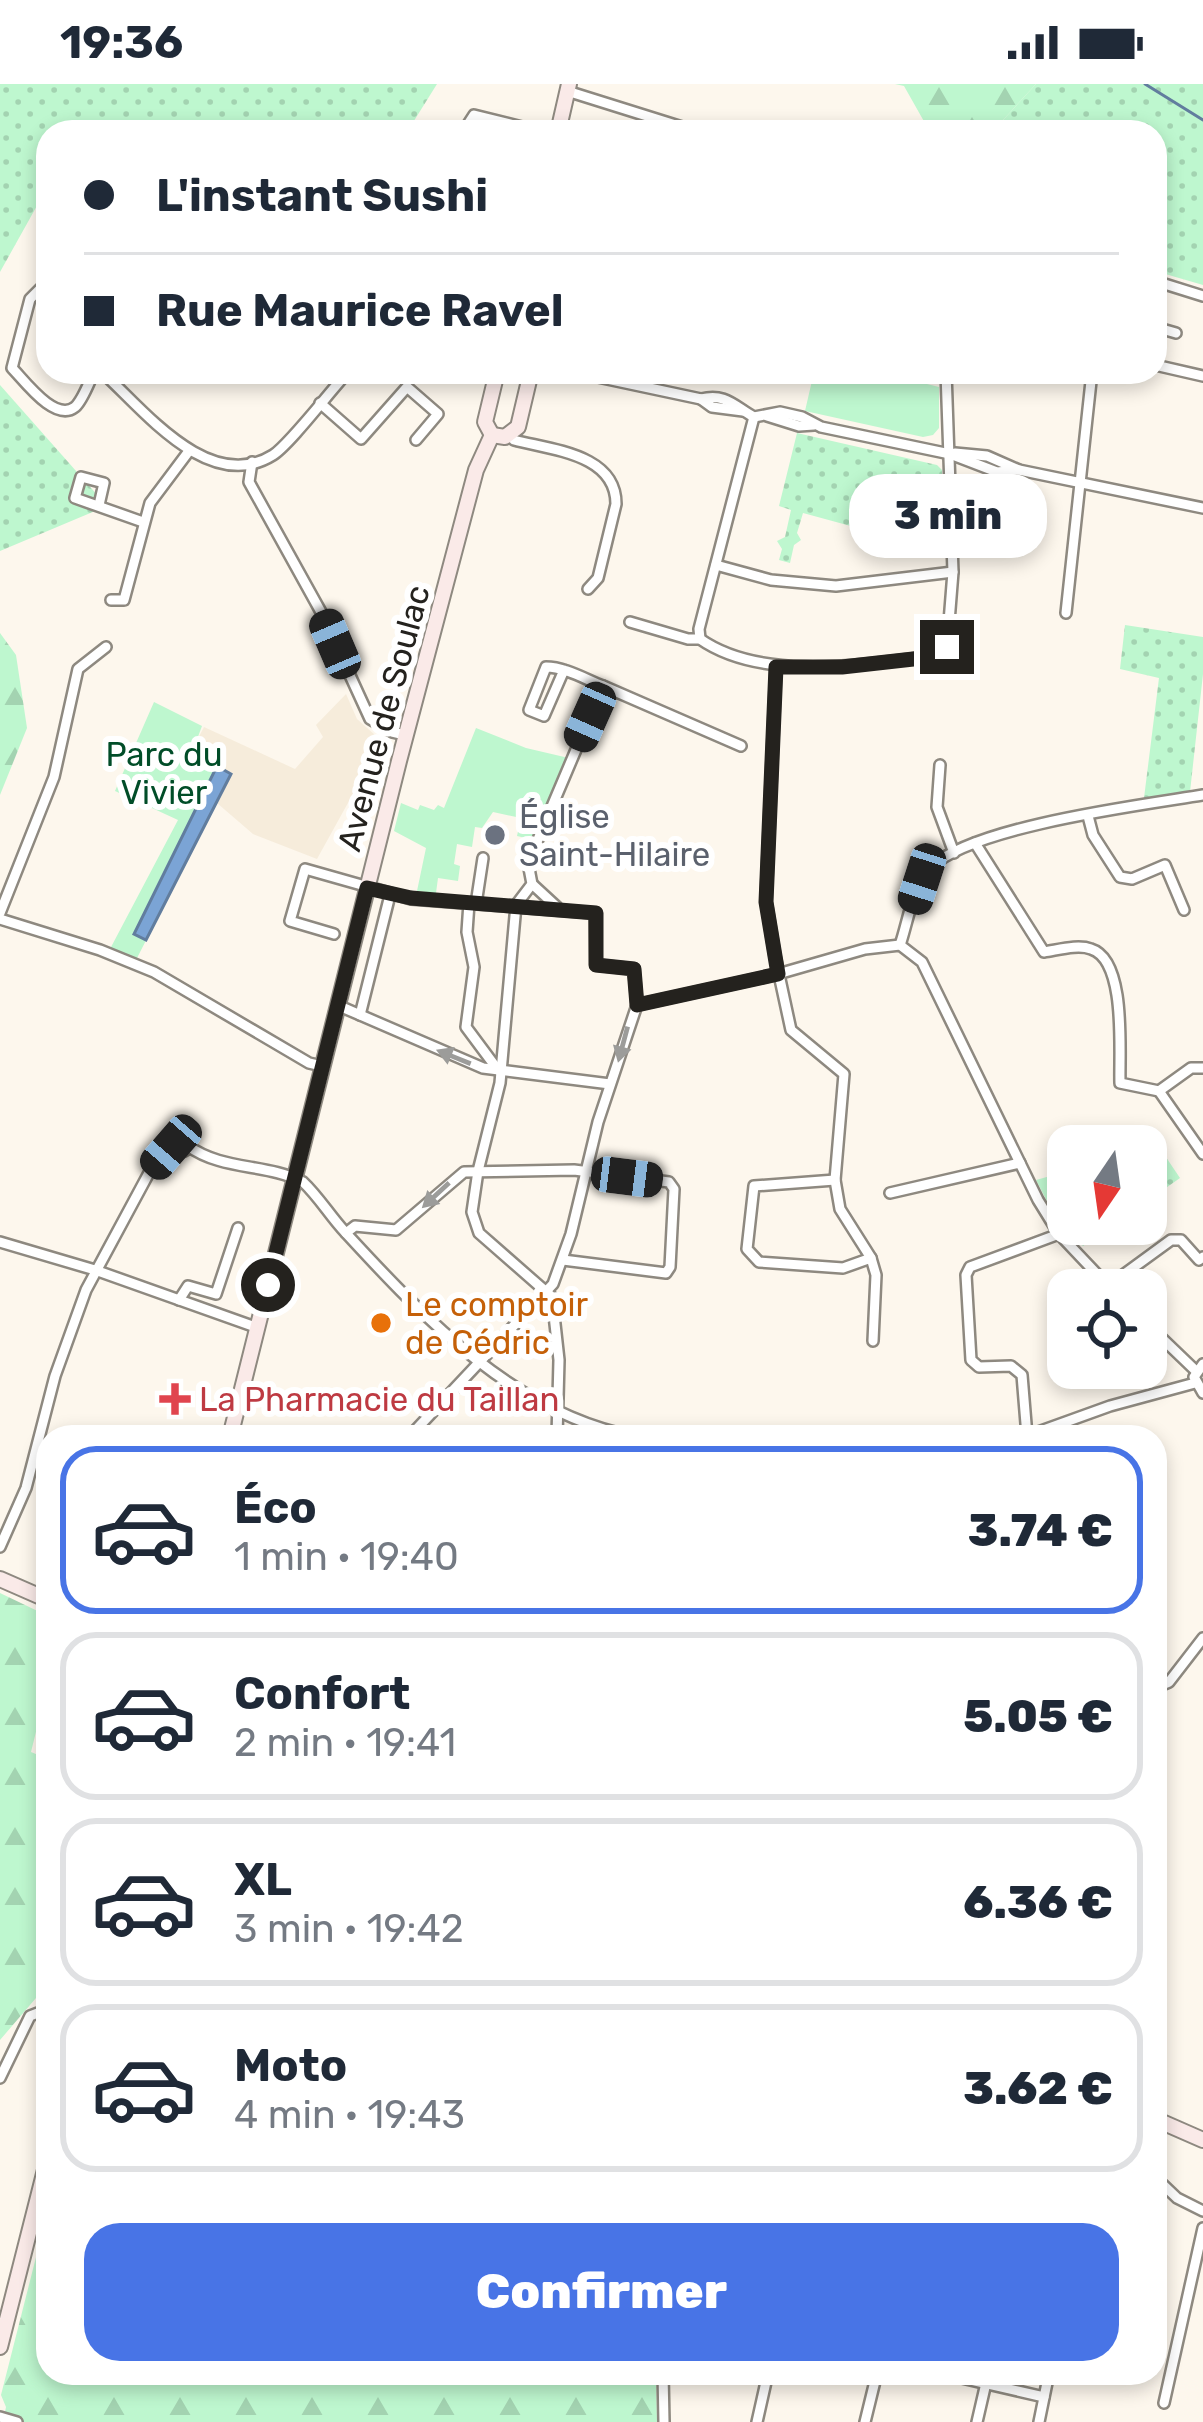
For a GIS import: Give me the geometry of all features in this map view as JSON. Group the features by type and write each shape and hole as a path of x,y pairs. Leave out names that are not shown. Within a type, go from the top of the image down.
{"main road":[{"path":"561,120 568,87"},
{"name":"Avenue de Soulac","path":"233,1425 405,735 476,470 492,435 485,422 494,384"},
{"path":"492,435 510,436 518,427 527,384"},
{"path":"0,1579 36,1595"},
{"path":"1167,2123 1202,2135"},
{"path":"0,2347 36,2205"}],"street":[{"path":"568,87 663,120"},
{"path":"1167,285 1203,296"},
{"path":"36,293 30,299 12,368 54,409 76,406 90,384"},
{"path":"1167,330 1176,333"},
{"path":"1167,368 1203,376"},
{"path":"112,384 189,451 227,465 274,454 337,384"},
{"path":"625,384 701,399 712,407 754,417 799,426 814,424 950,454 997,472 1019,470 1203,508"},
{"path":"642,388 643,384"},
{"path":"630,622 700,639 776,667 842,667 940,656 947,647 953,572 947,384"},
{"path":"1066,613 1091,384"},
{"path":"320,403 361,439 407,387 438,414 416,440"},
{"path":"700,639 754,417"},
{"path":"510,436 582,458 606,471 616,504 598,578 589,590"},
{"path":"111,599 124,600 150,503 189,451"},
{"path":"252,462 249,482 321,612 363,707 378,726 405,735"},
{"path":"99,505 143,522"},
{"path":"716,565 771,580 836,586 953,572"},
{"path":"106,646 78,669 54,777 0,916 154,972 322,1066"},
{"path":"564,670 544,716 529,710 546,667 564,670 740,746"},
{"path":"776,667 766,902 791,1030 844,1074 835,1180 840,1209 871,1258 876,1275 873,1341"},
{"path":"557,1425 554,1303 546,1288 479,1233 472,1211 500,1083 516,905 532,884 528,862 603,686"},
{"path":"940,765 937,807 954,853"},
{"path":"900,945 922,879 929,868 954,853 975,843 1088,816 1203,795"},
{"path":"1088,816 1120,877 1132,879 1165,865 1184,910"},
{"path":"975,843 1044,952 1098,950 1115,977 1120,1083 1159,1091 1203,1154"},
{"path":"484,858 467,932 474,967 466,1027 498,1070"},
{"path":"334,934 290,921 305,869 390,895 596,913 596,965 634,969 637,1005 553,1284 421,1425"},
{"path":"532,884 557,907"},
{"path":"360,1015 390,895"},
{"path":"637,1005 865,949 900,945 922,962 1047,1212"},
{"path":"337,1005 457,1059 498,1070 610,1084"},
{"path":"1159,1091 1191,1068 1203,1068"},
{"path":"42,1425 55,1376 95,1270 150,1172 171,1147 180,1151 188,1146 231,1165 295,1178 479,1364 586,1425"},
{"path":"890,1193 1020,1163"},
{"path":"346,1233 356,1226 396,1230 455,1177 478,1171 586,1172 669,1182 674,1195 666,1274 563,1260"},
{"path":"835,1180 754,1186 751,1256 759,1262 843,1268 871,1258"},
{"path":"179,1300 188,1286 217,1294 238,1228"},
{"path":"1025,1425 1022,1375 1011,1366 980,1367 970,1360 965,1275 970,1267 1047,1238"},
{"path":"1134,1269 1171,1240 1181,1240 1199,1260 1203,1258"},
{"path":"0,1242 258,1328"},
{"path":"1069,1245 1092,1269"},
{"path":"1167,1343 1198,1373 1203,1393"},
{"path":"1059,1425 1198,1373"},
{"path":"0,1546 26,1488 36,1449"},
{"path":"1167,1683 1203,1638"},
{"path":"0,2078 30,2016 36,2013"},
{"path":"1167,2188 1203,2211"},
{"path":"1164,2403 1203,2228"},
{"path":"663,2385 664,2422"},
{"path":"757,2422 765,2385"},
{"path":"865,2422 874,2385"},
{"path":"977,2422 986,2385"},
{"path":"990,2385 1044,2397"},
{"path":"1039,2422 1046,2385"},
{"path":"0,2417 16,2422"}],"shaded area":[{"path":"346,694 357,719 375,735 354,792 317,859 253,834 217,803 232,774 198,755 195,744 204,727 295,769 323,737 316,725"}],"green space":[{"path":"0,84 437,84 414,120 36,120 36,208 0,272"},
{"path":"895,84 1036,84 1003,120 923,120 904,86"},
{"path":"1036,84 1203,84 1203,285 1167,274 1167,120 1003,120"},
{"path":"811,384 939,387 939,428 923,437 805,411"},
{"path":"0,385 107,506 0,551"},
{"path":"797,433 937,465 942,470 943,518 858,528 803,513 797,533 801,540 794,545 790,563 779,560 782,549 777,541 785,537 791,510 779,506"},
{"path":"1125,625 1203,637 1190,792 1144,798 1159,678 1120,669"},
{"path":"0,633 16,655 27,728 0,795"},
{"name":"Parc du Vivier","path":"154,702 202,726 193,750 231,774 136,960 110,949 178,820 115,791"},
{"path":"476,728 526,748 573,759 534,840 517,836 521,818 493,812 482,828 475,827 472,847 457,844 458,881 438,878 436,893 417,891 426,848 394,831 401,803 418,810 420,805 444,808"},
{"path":"1167,1159 1180,1178 1167,1187"},
{"path":"1047,1177 1047,1201 1036,1180"},
{"path":"0,1593 36,1610 36,1732 31,1752 36,1754 36,1998 0,2040"},
{"path":"36,2257 36,2385 656,2385 657,2422 3,2422 6,2407 1,2395"}],"water":[{"path":"217,766 231,774 146,940 134,934"}],"waterway":[{"path":"1145,84 1203,120"}],"place":[{"name":"Église Saint-Hilaire","path":"495,835"},
{"name":"Le comptoir de Cédric","path":"381,1323"},
{"name":"La Pharmacie du Taillan","path":"175,1399"}],"route":[{"path":"268,1285 367,888 411,898 596,913 596,965 634,969 637,1005 778,974 766,902 776,667 842,667 940,656 947,647"}]}
